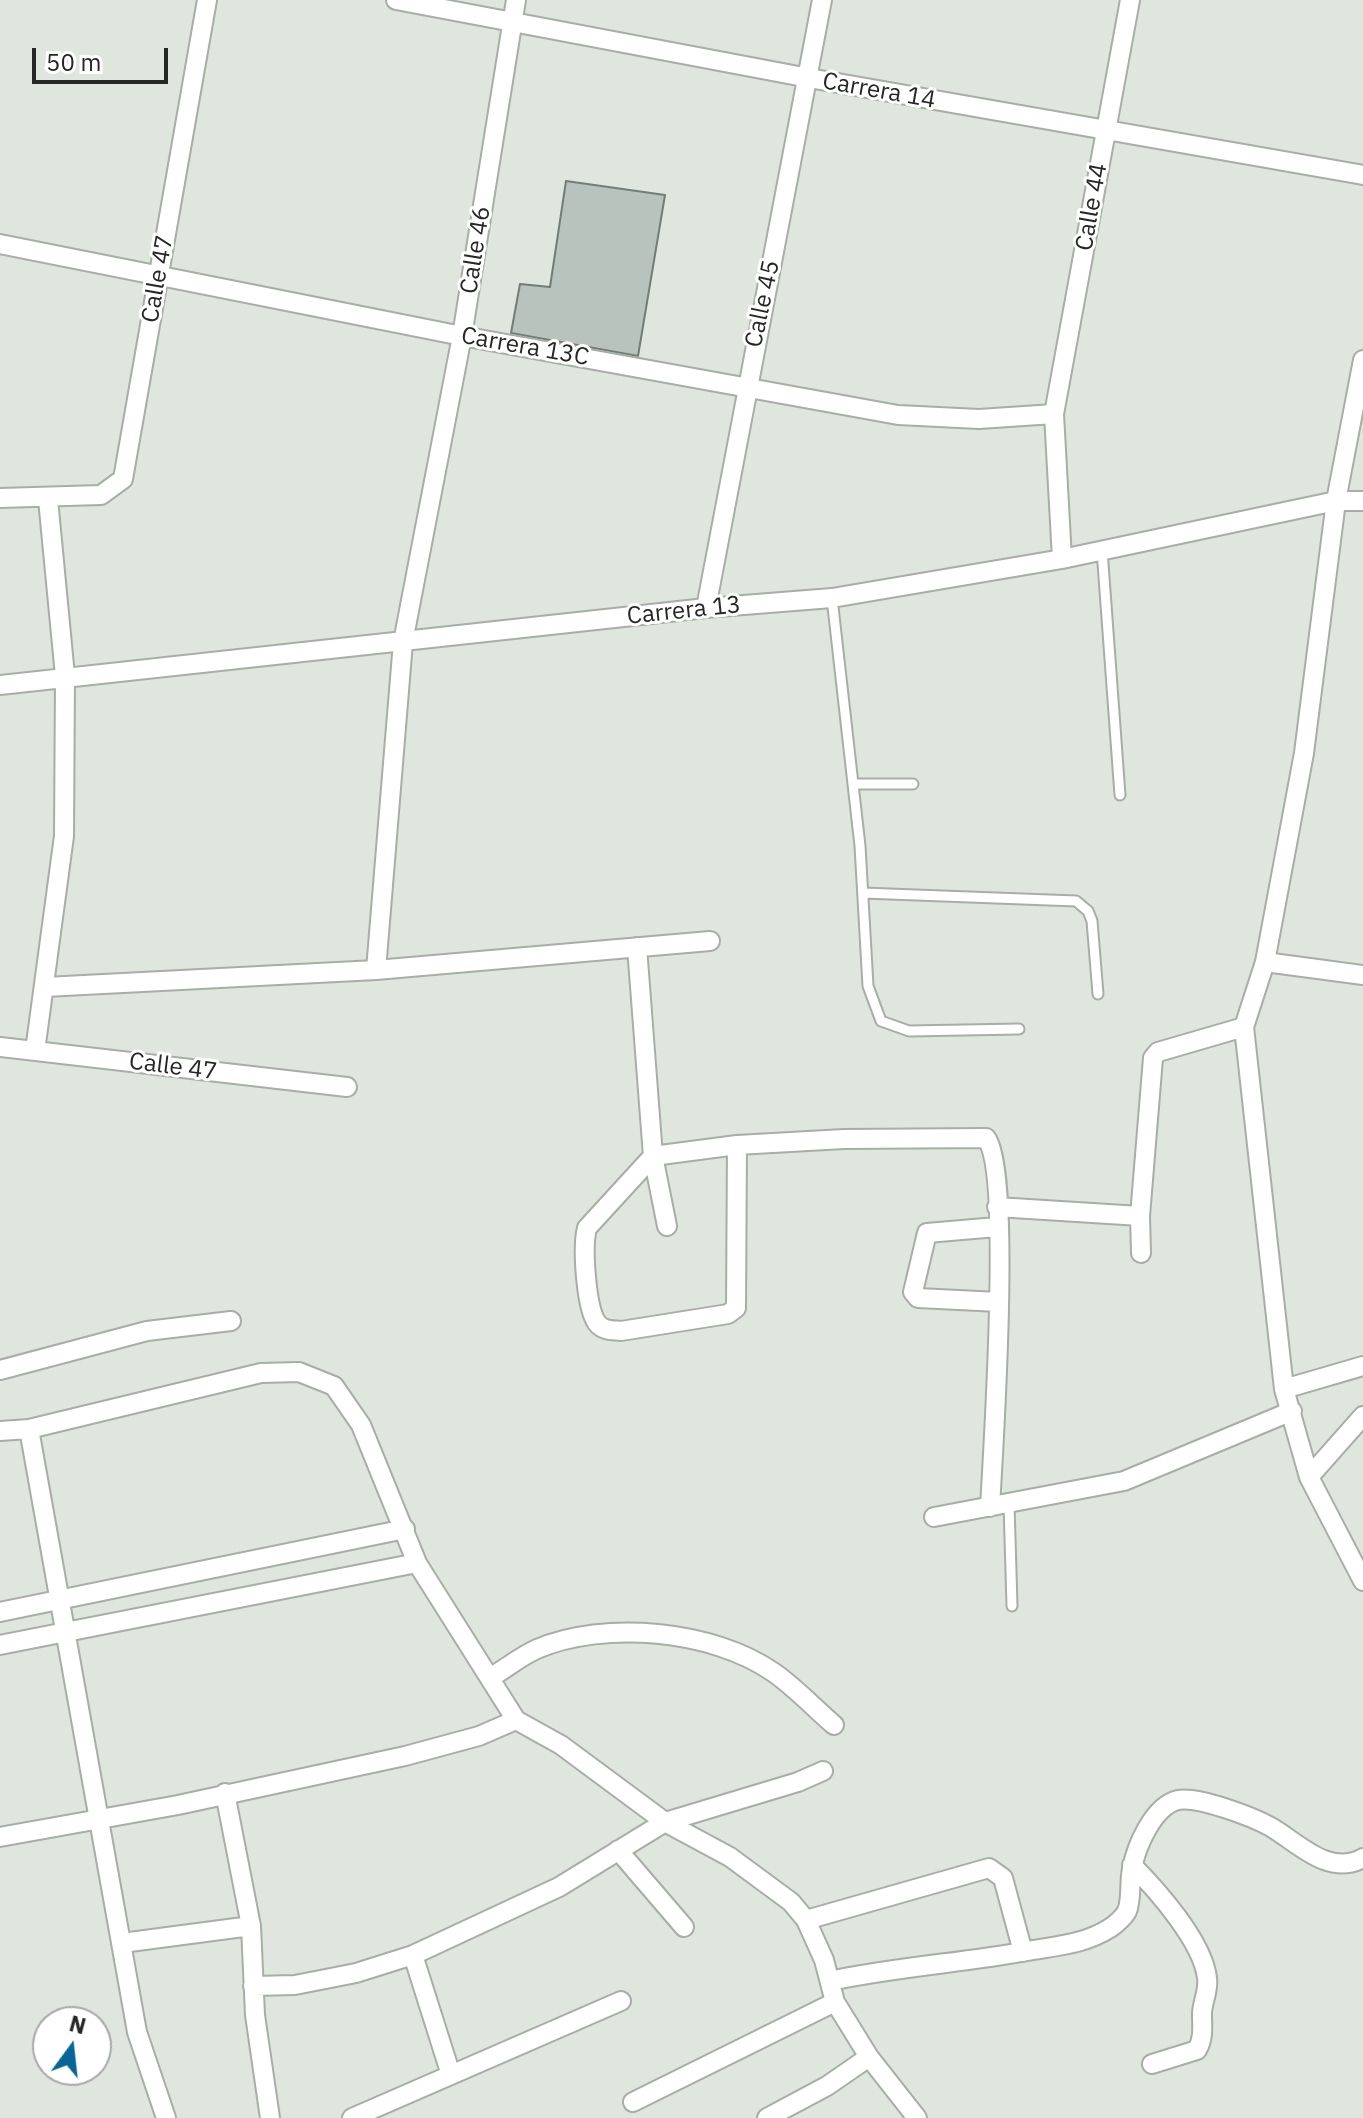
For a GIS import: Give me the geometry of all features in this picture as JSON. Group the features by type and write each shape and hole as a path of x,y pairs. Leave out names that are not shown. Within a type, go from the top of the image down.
{"street":[{"name":"Calle 47","path":"0,498 48,499 101,495 123,479 207,0"},
{"name":"Carrera 14","path":"396,0 809,78 1363,175"},
{"name":"Calle 46","path":"376,970 403,642 462,336 516,0"},
{"name":"Calle 45","path":"706,608 822,0"},
{"name":"Calle 44","path":"1062,559 1054,414 1130,0"},
{"name":"Carrera 13C","path":"0,244 462,336 898,415 979,419 1054,414"},
{"path":"1363,360 1336,501 1304,753 1265,962 1244,1027 1284,1389 1309,1477 1363,1581"},
{"path":"35,1051 64,836 65,676 48,499"},
{"name":"Carrera 13","path":"0,685 706,608 832,598 1062,559 1336,501 1363,501"},
{"path":"45,987 376,970 710,941"},
{"path":"637,947 653,1156 667,1226"},
{"path":"1265,962 1363,975"},
{"path":"1141,1253 1140,1216 1155,1055 1244,1027"},
{"name":"Calle 47","path":"0,1047 347,1087"},
{"path":"737,1145 736,1308 722,1315 621,1331 605,1330 597,1323 590,1303 586,1235 591,1220 653,1156 737,1145 981,1137 992,1147 997,1207 1000,1355 990,1507"},
{"path":"997,1207 1140,1216"},
{"path":"997,1227 927,1233 913,1292 918,1298 999,1302"},
{"path":"0,1370 147,1331 231,1321"},
{"path":"1284,1389 1363,1366"},
{"path":"0,1431 29,1429 261,1373 299,1372 334,1386 361,1425 417,1563 516,1720 561,1745 665,1822 730,1857 791,1902 806,1920 835,2002 869,2057 917,2118"},
{"path":"934,1517 1124,1481 1292,1411"},
{"path":"1309,1477 1363,1416"},
{"path":"29,1429 96,1818 137,2032 166,2118"},
{"path":"0,1612 405,1529"},
{"path":"0,1645 417,1563"},
{"path":"490,1678 537,1649 587,1636 640,1632 689,1638 772,1672 834,1725"},
{"path":"0,1837 178,1805 405,1756 479,1736 516,1720"},
{"path":"253,1986 295,1985 356,1973 413,1955 559,1887 665,1822 798,1782 823,1771"},
{"path":"225,1793 251,1926 253,1986 265,2099 270,2118"},
{"path":"830,1981 886,1969 1023,1952 1089,1940 1113,1926 1127,1911 1132,1865 1148,1830 1161,1810 1178,1800 1208,1803 1269,1826 1315,1857 1338,1864 1363,1858"},
{"path":"618,1850 684,1927"},
{"path":"1132,1865 1165,1897 1204,1964 1208,1980 1202,2010 1203,2031 1197,2050 1152,2064"},
{"path":"806,1920 989,1868 1003,1878 1023,1952"},
{"path":"122,1943 251,1926"},
{"path":"413,1955 451,2075"},
{"path":"352,2118 621,2001"},
{"path":"633,2102 835,2002"},
{"path":"767,2118 827,2086 869,2057"}],"lane":[{"path":"1102,550 1120,795"},
{"path":"832,598 853,784 868,986 881,1021 909,1031 1019,1029"},
{"path":"853,784 913,784"},
{"path":"863,893 1076,901 1088,911 1092,921 1098,994"},
{"path":"1009,1504 1012,1606"}],"building":[{"path":"566,181 665,195 638,356 511,333 520,284 550,287"}]}
